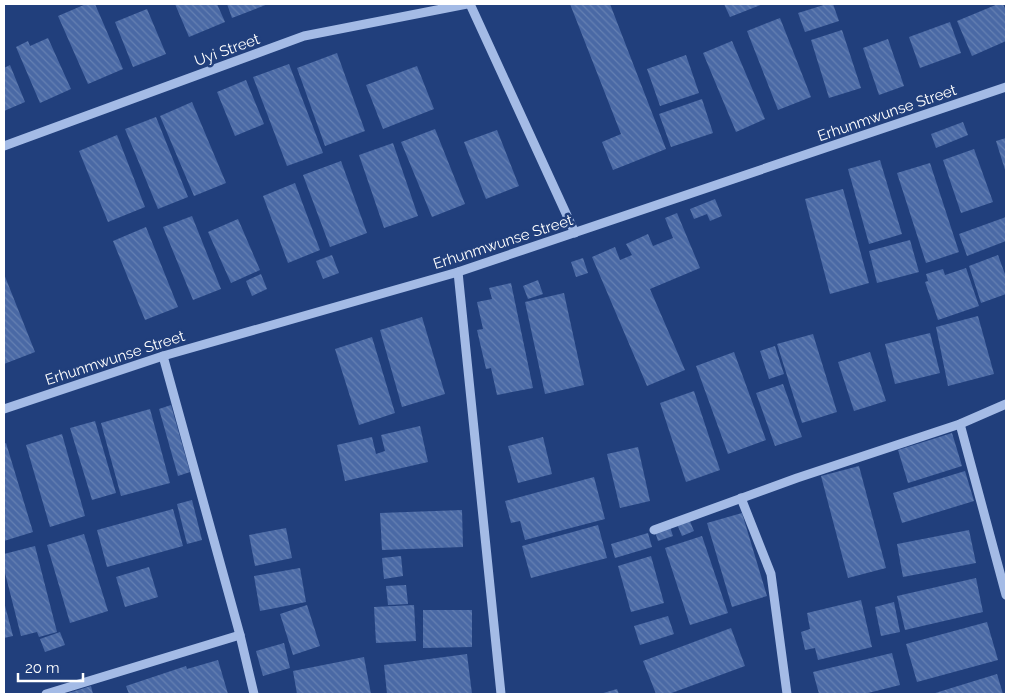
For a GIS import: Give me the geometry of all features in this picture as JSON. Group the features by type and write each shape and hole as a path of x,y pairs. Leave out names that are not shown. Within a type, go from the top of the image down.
{"street":[{"name":"Uyi Street","path":"4,146 304,36 468,4"},
{"path":"468,4 574,233"},
{"name":"Erhunmwunse Street","path":"4,409 163,356 458,272 1006,87"},
{"path":"458,272 501,694"},
{"path":"163,356 240,635 254,694"},
{"path":"654,530 741,498 960,424 1006,404"},
{"path":"960,424 1006,595"},
{"path":"741,498 771,574 787,694"},
{"path":"46,694 240,635"}],"building":[{"path":"86,4 95,4 123,69 88,84 58,16"},
{"path":"175,4 217,4 225,22 189,37"},
{"path":"227,4 268,4 232,18"},
{"path":"570,4 610,4 666,149 613,170 602,142 621,134"},
{"path":"724,4 763,4 730,17"},
{"path":"833,4 839,21 805,32 798,13"},
{"path":"998,4 1003,4 1006,11 1006,41 972,56 957,21"},
{"path":"147,9 166,54 133,67 115,22"},
{"path":"780,18 811,97 778,110 747,31"},
{"path":"950,22 961,53 920,68 909,37"},
{"path":"842,30 861,88 829,98 811,40"},
{"path":"48,38 71,89 40,103 16,47 28,41 30,46"},
{"path":"888,39 904,86 879,95 863,48"},
{"path":"732,41 765,119 736,132 703,53"},
{"path":"337,53 365,131 325,146 297,68"},
{"path":"686,55 699,93 660,106 647,69"},
{"path":"289,64 323,153 287,166 253,77"},
{"path":"10,65 25,102 4,111 4,68"},
{"path":"417,66 434,109 383,129 366,85"},
{"path":"246,80 264,124 235,136 217,92"},
{"path":"702,99 713,133 671,147 659,114"},
{"path":"192,102 226,183 194,196 160,116"},
{"path":"156,117 188,197 158,209 125,129"},
{"path":"963,122 968,135 936,148 931,134"},
{"path":"435,129 465,204 432,217 401,142"},
{"path":"497,130 519,186 486,199 464,142"},
{"path":"117,135 145,207 108,222 79,151"},
{"path":"1006,138 1006,173 996,141"},
{"path":"393,143 418,216 384,228 359,155"},
{"path":"974,149 993,202 961,213 943,160"},
{"path":"880,160 902,234 869,244 848,169"},
{"path":"341,161 367,233 330,247 303,175"},
{"path":"930,163 959,252 926,263 897,173"},
{"path":"295,183 320,250 288,263 263,196"},
{"path":"843,189 869,283 830,294 805,199"},
{"path":"715,199 722,216 710,221 707,214 694,219 690,209"},
{"path":"677,213 700,268 650,289 685,370 647,386 592,257 615,247 620,260 632,255 626,244 648,234 653,246 673,238 665,218"},
{"path":"192,216 221,289 193,300 163,227"},
{"path":"1006,217 1006,241 967,256 959,234"},
{"path":"238,219 260,270 231,283 208,232"},
{"path":"146,227 178,307 145,320 113,241"},
{"path":"910,240 919,272 877,283 869,251"},
{"path":"332,255 339,273 323,279 316,261"},
{"path":"998,255 1006,277 1006,294 981,303 969,266"},
{"path":"583,258 588,273 576,277 571,262"},
{"path":"966,268 979,306 938,320 925,282 928,281 926,274 943,269 945,275"},
{"path":"4,274 35,352 4,364"},
{"path":"261,274 267,289 252,296 246,281"},
{"path":"538,280 543,294 528,299 523,286"},
{"path":"511,283 533,388 497,395 491,368 486,369 477,330 483,329 477,302 492,299 489,288"},
{"path":"564,293 584,385 545,394 525,302"},
{"path":"978,316 994,374 948,386 936,327"},
{"path":"422,317 445,394 402,407 380,330"},
{"path":"930,333 940,373 895,384 885,344"},
{"path":"813,334 837,412 802,423 777,344"},
{"path":"372,337 395,413 359,425 335,349"},
{"path":"775,346 784,374 769,379 760,351"},
{"path":"734,352 766,440 728,454 696,366"},
{"path":"870,352 886,401 854,411 838,362"},
{"path":"783,384 802,437 775,446 756,393"},
{"path":"694,391 720,470 686,482 660,403"},
{"path":"171,405 190,472 178,476 159,409"},
{"path":"150,409 170,483 121,496 101,423"},
{"path":"95,421 116,493 92,500 70,428"},
{"path":"420,426 428,462 345,481 337,445 372,437 376,454 385,451 381,435"},
{"path":"952,433 962,466 908,483 898,450"},
{"path":"62,434 85,516 50,527 26,445"},
{"path":"543,437 552,474 518,483 508,446"},
{"path":"6,443 33,532 4,541 4,444"},
{"path":"638,447 650,501 620,508 607,454"},
{"path":"859,466 886,568 848,578 821,476"},
{"path":"965,471 974,501 902,523 893,493"},
{"path":"594,477 605,519 525,540 520,521 511,523 505,501"},
{"path":"192,500 202,540 187,544 177,504"},
{"path":"173,509 183,546 107,567 97,530"},
{"path":"462,510 463,547 382,550 380,513"},
{"path":"742,513 767,596 732,607 707,523"},
{"path":"689,519 694,531 682,536 677,524"},
{"path":"598,525 607,558 531,578 522,546"},
{"path":"670,527 673,536 658,541 655,532"},
{"path":"286,528 292,558 255,566 249,535"},
{"path":"969,530 976,563 903,577 897,544"},
{"path":"648,533 652,547 615,558 611,544"},
{"path":"84,534 108,611 70,623 47,545"},
{"path":"702,536 728,613 690,625 665,548"},
{"path":"35,546 57,632 39,637 37,632 21,636 4,569 4,554"},
{"path":"401,556 403,576 384,579 382,558"},
{"path":"651,556 664,603 631,612 618,566"},
{"path":"149,567 158,597 125,607 116,577"},
{"path":"300,568 306,602 260,611 254,576"},
{"path":"976,578 983,612 905,630 897,596"},
{"path":"406,585 408,604 388,605 386,586"},
{"path":"861,600 872,647 818,660 815,648 805,650 801,632 810,629 807,613"},
{"path":"4,602 13,636 4,638"},
{"path":"894,602 900,632 881,636 875,607"},
{"path":"307,605 320,646 293,655 280,614"},
{"path":"414,605 416,641 376,643 374,607"},
{"path":"423,610 472,610 472,647 423,648"},
{"path":"668,616 674,634 640,645 634,626"},
{"path":"987,622 998,660 917,682 906,644"},
{"path":"731,628 745,666 669,694 656,694 643,661"},
{"path":"60,632 65,645 45,652 40,639"},
{"path":"284,643 290,668 263,676 256,651"},
{"path":"892,653 900,685 864,694 819,694 813,672"},
{"path":"467,654 472,694 387,694 384,665"},
{"path":"364,657 371,694 297,694 293,671"},
{"path":"218,660 228,694 129,694 126,686 186,666 187,669"},
{"path":"997,674 1003,694 932,694"},
{"path":"91,686 93,694 65,694"},
{"path":"617,689 619,694 600,694"}]}
